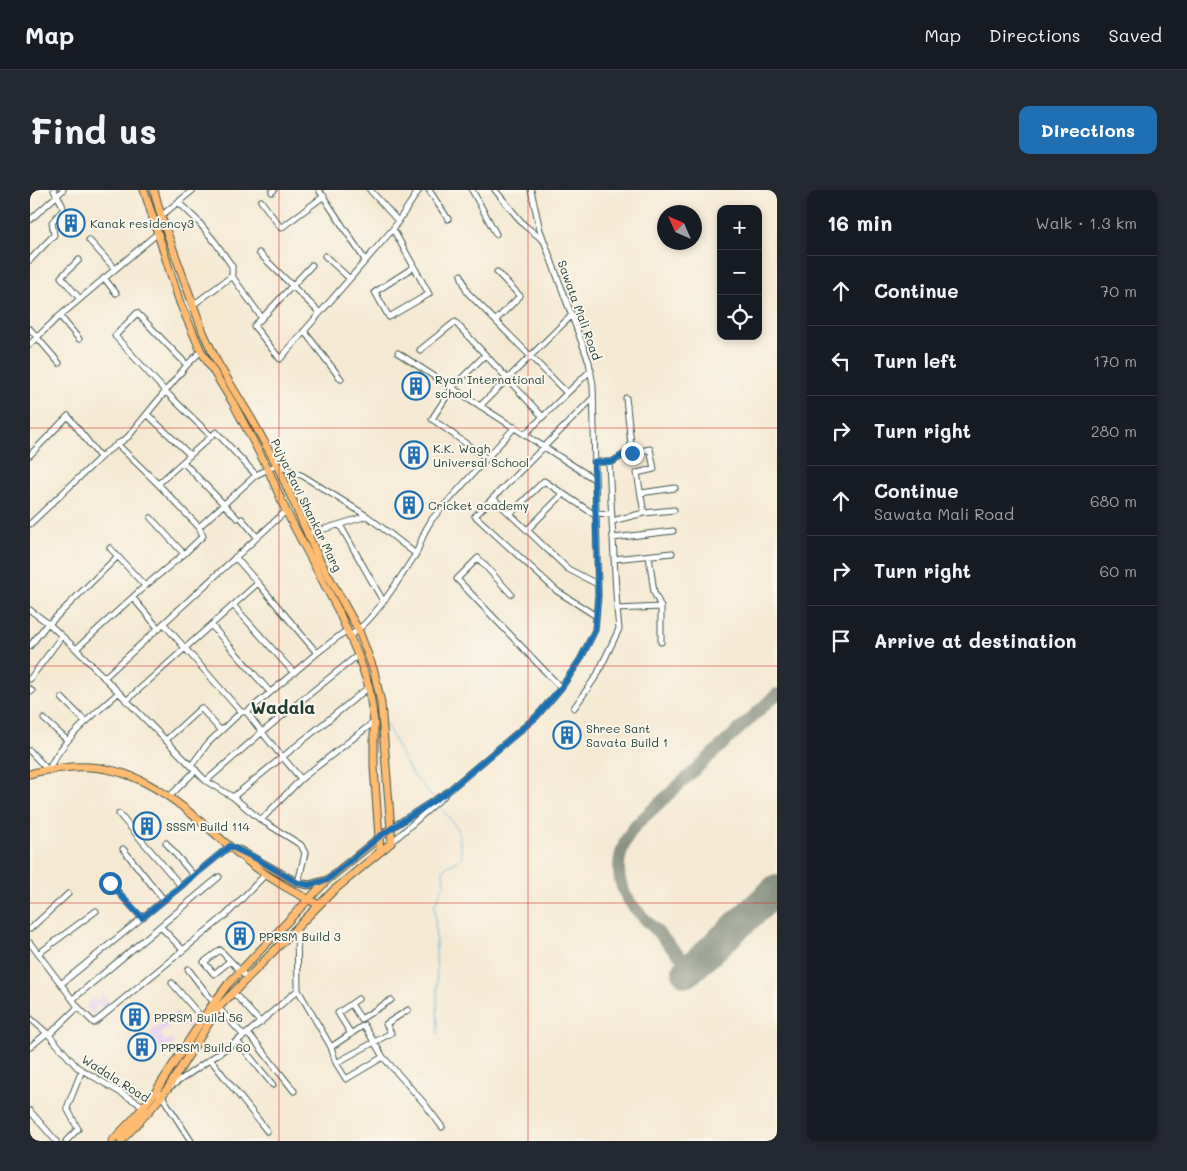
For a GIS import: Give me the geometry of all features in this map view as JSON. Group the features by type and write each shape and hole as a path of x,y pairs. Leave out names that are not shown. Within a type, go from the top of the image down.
{"main road":[{"path":"144,190 180,302 201,351 233,403 268,469 286,511 358,655 369,687 374,722 374,767 380,852"},
{"name":"Pujya Ravi Shankar Marg","path":"154,190 162,219 203,332 217,362 277,465 318,557 359,631 374,672 381,703 392,842"},
{"path":"30,774 48,769 82,766 106,769 142,780 170,796 266,874 293,893 319,905"},
{"path":"159,1094 168,1088 228,984 327,880 391,828"},
{"path":"121,1141 159,1094 202,1019 216,1005 234,992 333,891 392,842"},
{"path":"230,846 298,883 309,885 327,880"},
{"path":"112,1141 147,1108"}],"street":[{"path":"30,260 55,233 52,222 64,210 54,190"},
{"path":"30,220 63,190"},
{"path":"155,224 194,190"},
{"path":"319,190 365,260"},
{"path":"370,190 398,221"},
{"path":"312,266 254,326 280,358 392,229 419,190"},
{"path":"429,190 448,219"},
{"path":"472,190 496,234"},
{"path":"495,190 524,225 544,240"},
{"name":"Sawata Mali Road","path":"391,828 447,792 536,717 561,688 580,660 595,630 597,584 591,370 540,230 531,190"},
{"path":"261,201 281,228 324,196"},
{"path":"178,202 197,220 215,242 232,266 232,276 262,318"},
{"path":"392,229 414,267 429,294 389,318 375,292 414,267"},
{"path":"30,344 80,298 158,233"},
{"path":"89,240 115,269"},
{"path":"259,253 320,313"},
{"path":"325,256 349,278"},
{"path":"78,260 61,277 80,298"},
{"path":"496,320 520,296 498,272"},
{"path":"461,275 467,292 566,392"},
{"path":"193,305 232,276"},
{"path":"104,278 116,293"},
{"path":"186,365 137,313 115,336 165,392 211,436"},
{"path":"480,406 572,315"},
{"path":"60,316 78,339"},
{"path":"420,350 455,322 542,416"},
{"path":"30,329 59,363"},
{"path":"304,331 342,379"},
{"path":"30,524 100,457 128,437 186,365 201,351"},
{"path":"398,354 594,479"},
{"path":"486,355 452,388 432,419 486,458"},
{"path":"525,434 566,392 591,370"},
{"path":"593,398 475,516 557,591 596,616"},
{"path":"626,398 632,453"},
{"path":"148,414 190,456"},
{"path":"30,455 68,416 100,457"},
{"path":"170,796 194,768 208,743 220,730 317,653 348,633 359,631 416,554 424,531 432,519 515,427"},
{"path":"158,484 216,432 256,475"},
{"path":"76,649 203,536 200,527 117,444"},
{"path":"594,462 612,462 623,455 650,449 654,469 637,473 644,513"},
{"path":"183,462 257,537"},
{"path":"574,708 596,675 619,629 609,462"},
{"path":"200,527 256,475 277,465 303,476 367,516 416,554"},
{"path":"510,514 544,481 595,514 612,514"},
{"path":"641,493 675,488"},
{"path":"527,530 563,494"},
{"path":"493,498 568,569 597,584"},
{"path":"612,521 644,513 674,510"},
{"path":"104,678 286,511"},
{"path":"308,534 367,516"},
{"path":"151,518 184,554"},
{"path":"340,525 383,601"},
{"path":"613,538 674,531"},
{"path":"110,548 145,586"},
{"path":"614,559 672,552"},
{"path":"649,556 654,592 661,607 661,642"},
{"path":"30,646 49,623 117,557"},
{"path":"235,557 317,653"},
{"path":"512,594 478,558 456,579 561,688"},
{"path":"126,701 258,583"},
{"path":"133,598 159,629"},
{"path":"233,605 294,673"},
{"path":"617,609 661,607"},
{"path":"30,610 49,623 76,649 206,780 233,797 261,820 301,845 306,853 298,883"},
{"path":"164,624 283,756 301,780"},
{"path":"211,625 270,692"},
{"path":"30,679 62,636"},
{"path":"206,780 358,655"},
{"path":"233,797 369,687"},
{"path":"30,751 48,769 67,740 118,693"},
{"path":"62,698 86,722"},
{"path":"166,740 201,708 220,730"},
{"path":"44,719 67,740"},
{"path":"261,820 301,780 374,722"},
{"path":"392,842 438,803 447,792"},
{"path":"119,814 181,886"},
{"path":"166,843 194,876"},
{"path":"61,984 230,846"},
{"path":"123,849 164,900"},
{"path":"30,943 78,1007 94,1023 226,915 266,874"},
{"path":"73,1000 219,877"},
{"path":"110,883 142,918"},
{"path":"30,928 68,894"},
{"path":"38,954 96,911"},
{"path":"160,926 183,950"},
{"path":"297,927 298,990 331,1046 336,1063 346,1079 383,1057"},
{"path":"230,961 214,974 204,962 220,950 247,978"},
{"path":"188,969 216,1005 245,1035 254,1040 294,1091"},
{"path":"172,983 202,1019"},
{"path":"168,1088 211,1060 261,1023 298,990"},
{"path":"234,992 261,1023"},
{"path":"351,1034 338,1013 358,999"},
{"path":"351,1004 361,1019 391,1000"},
{"path":"30,1047 48,1034 78,1007"},
{"path":"336,1063 391,1033 386,1024 408,1010"},
{"name":"Wadala Road","path":"30,1018 82,1070 147,1108"},
{"path":"331,1046 364,1025 383,1057 424,1103 442,1127"},
{"path":"237,1041 272,1085"},
{"path":"211,1060 266,1131"},
{"path":"66,1141 78,1129 67,1108 82,1070"},
{"path":"159,1094 191,1141"},
{"path":"30,1111 56,1141"}],"shaded area":[{"path":"102,995 111,1004 104,1010 98,1006 94,1009 96,1012 93,1015 86,1006 94,998 97,1000"},
{"path":"175,1012 190,1024 187,1028 178,1020 160,1034 166,1041 171,1038 174,1041 165,1055 149,1033"}],"waterway":[{"path":"203,340 210,355"},
{"path":"386,724 410,771 433,798"},
{"path":"437,803 458,829 462,858 443,869 444,884 435,904 438,1034"}],"taxiway":[{"path":"691,968 636,909 624,892 619,871 622,849 626,839 640,821 777,694"}],"runway":[{"path":"687,972 777,889"}],"place":[{"name":"Kanak residency3","path":"71,223"},
{"name":"Ryan International school","path":"416,386"},
{"name":"K.K. Wagh Universal School","path":"414,455"},
{"name":"Cricket academy","path":"409,505"},
{"name":"Shree Sant Savata Build 1","path":"567,735"},
{"name":"SSSM Build 114","path":"147,826"},
{"name":"PPRSM Build 3","path":"240,936"},
{"name":"PPRSM Build 56","path":"135,1017"},
{"name":"PPRSM Build 60","path":"142,1047"}],"district":[{"name":"Wadala","path":"283,707"}],"route":[{"path":"110,883 142,918 230,846 298,883 309,885 327,880 380,836 447,792 536,717 561,688 580,660 595,630 598,595 594,462 612,462 623,455 632,453"}]}
